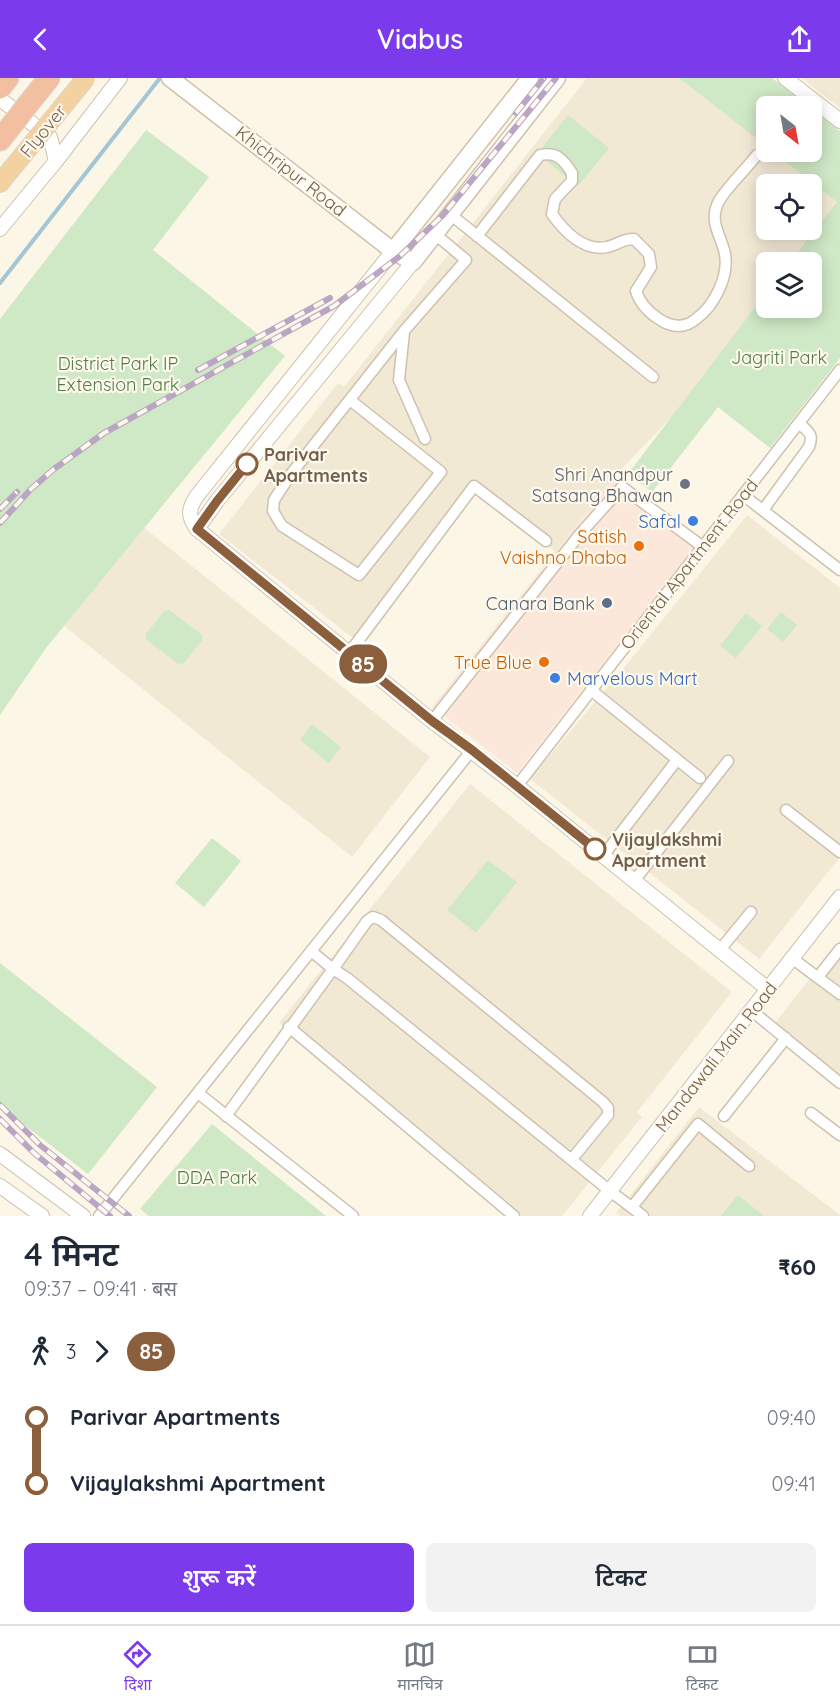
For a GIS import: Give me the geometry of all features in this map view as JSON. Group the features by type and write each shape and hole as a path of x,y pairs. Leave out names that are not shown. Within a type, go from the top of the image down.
{"highway":[{"path":"0,88 8,78"},
{"path":"0,140 49,78"},
{"name":"Flyover","path":"0,183 86,78"}],"main road":[{"name":"Khichripur Road","path":"170,78 393,251 413,262"},
{"path":"393,251 530,78"},
{"path":"413,262 557,78"}],"street":[{"path":"0,229 120,78"},
{"path":"785,78 840,122"},
{"path":"0,99 50,138 56,160"},
{"path":"477,237 540,155 550,153 559,158 572,173 572,182 555,199 552,214 564,231 586,245 606,247 623,239 634,239 649,254 651,267 636,291 640,302 652,315 669,326 689,325 704,314 719,291 724,272 725,254 715,226 715,214 719,201 756,156"},
{"path":"450,214 652,377"},
{"path":"350,400 441,472 359,575 282,526 273,511 274,500 291,474 404,332 466,260 435,234"},
{"path":"393,251 196,496 189,514 197,529 432,721 472,750 769,990"},
{"path":"197,529 217,501 413,262"},
{"path":"404,332 399,380 425,439"},
{"name":"Oriental Apartment Road","path":"517,786 840,370"},
{"path":"763,510 809,447 811,434 799,423"},
{"path":"349,653 474,486 546,542"},
{"path":"432,721 580,534 622,487 703,547"},
{"path":"743,495 840,570"},
{"path":"591,690 700,778"},
{"path":"99,1216 472,750"},
{"path":"603,856 677,760"},
{"path":"634,881 728,761"},
{"path":"786,810 840,852"},
{"name":"Mandawali Main Road","path":"591,1216 840,897"},
{"path":"719,951 751,912"},
{"path":"226,1116 367,921 373,917 381,920 608,1108 608,1115 572,1159"},
{"path":"818,977 840,949"},
{"path":"311,951 643,1216"},
{"path":"793,959 840,994"},
{"path":"752,1011 840,1083"},
{"path":"289,1027 514,1216"},
{"path":"724,1116 786,1038"},
{"path":"198,1093 353,1216"},
{"path":"812,1113 840,1135"},
{"path":"632,1207 698,1124 749,1166"},
{"path":"0,1154 83,1216"},
{"path":"0,1185 42,1216"}],"shaded area":[{"path":"587,78 679,78 756,138 756,162 786,162 802,174 756,174 756,240 808,240 798,252 756,252 756,306 678,410 614,477 556,552 472,487 353,638 219,534 338,383 344,387"},
{"path":"802,78 840,78 840,108"},
{"path":"822,190 838,202 822,222"},
{"path":"614,477 628,483 698,543 517,773 432,707"},
{"path":"747,515 840,588 840,857 759,959 530,779 627,664"},
{"path":"143,527 430,757 352,857 63,625"},
{"path":"470,784 732,992 637,1112 642,1117 562,1216 523,1216 279,1023"},
{"path":"840,940 840,1075 775,1023"},
{"path":"699,1107 840,1216 621,1216 616,1213"}],"green space":[{"path":"679,78 772,78 795,96 756,96 756,138"},
{"path":"568,115 609,148 578,186 537,154"},
{"name":"Jagriti Park","path":"822,117 840,131 840,358 770,448 718,407 652,492 628,474 756,306 756,318 822,318 822,252 798,252 807,240 822,240 822,221 837,202 822,190 822,174 801,174 786,162 822,162"},
{"name":"District Park IP Extension Park","path":"146,130 209,177 153,250 285,356 46,648 0,715 0,319"},
{"path":"169,610 202,635 202,640 184,663 178,664 146,639 146,634 164,611"},
{"path":"781,612 797,625 783,642 767,629"},
{"path":"746,613 762,626 736,658 720,646"},
{"path":"312,724 341,747 329,763 300,740"},
{"path":"212,838 241,861 204,907 175,883"},
{"path":"488,860 517,882 476,933 447,910"},
{"path":"0,963 157,1087 88,1174 0,1106"},
{"name":"DDA Park","path":"212,1124 326,1216 149,1216 140,1209"},
{"path":"738,1195 764,1216 721,1216"}],"waterway":[{"path":"0,283 160,78"}],"railway":[{"path":"516,113 544,78"},
{"path":"0,523 31,489 54,469 104,433 334,306 400,256 443,215 556,78"},
{"path":"198,370 330,298"},
{"path":"0,509 17,492"},
{"path":"0,1105 40,1145 129,1216"},
{"path":"0,1119 34,1153 110,1216"}],"bus line":[{"name":"85","path":"247,464 197,529 432,721 472,750 595,849"}],"place":[{"name":"Parivar Apartments","path":"247,464"},
{"name":"Shri Anandpur Satsang Bhawan","path":"685,484"},
{"name":"Safal","path":"693,521"},
{"name":"Satish Vaishno Dhaba","path":"639,546"},
{"name":"Canara Bank","path":"607,603"},
{"name":"True Blue","path":"544,662"},
{"name":"Marvelous Mart","path":"555,678"},
{"name":"Vijaylakshmi Apartment","path":"595,849"}]}
